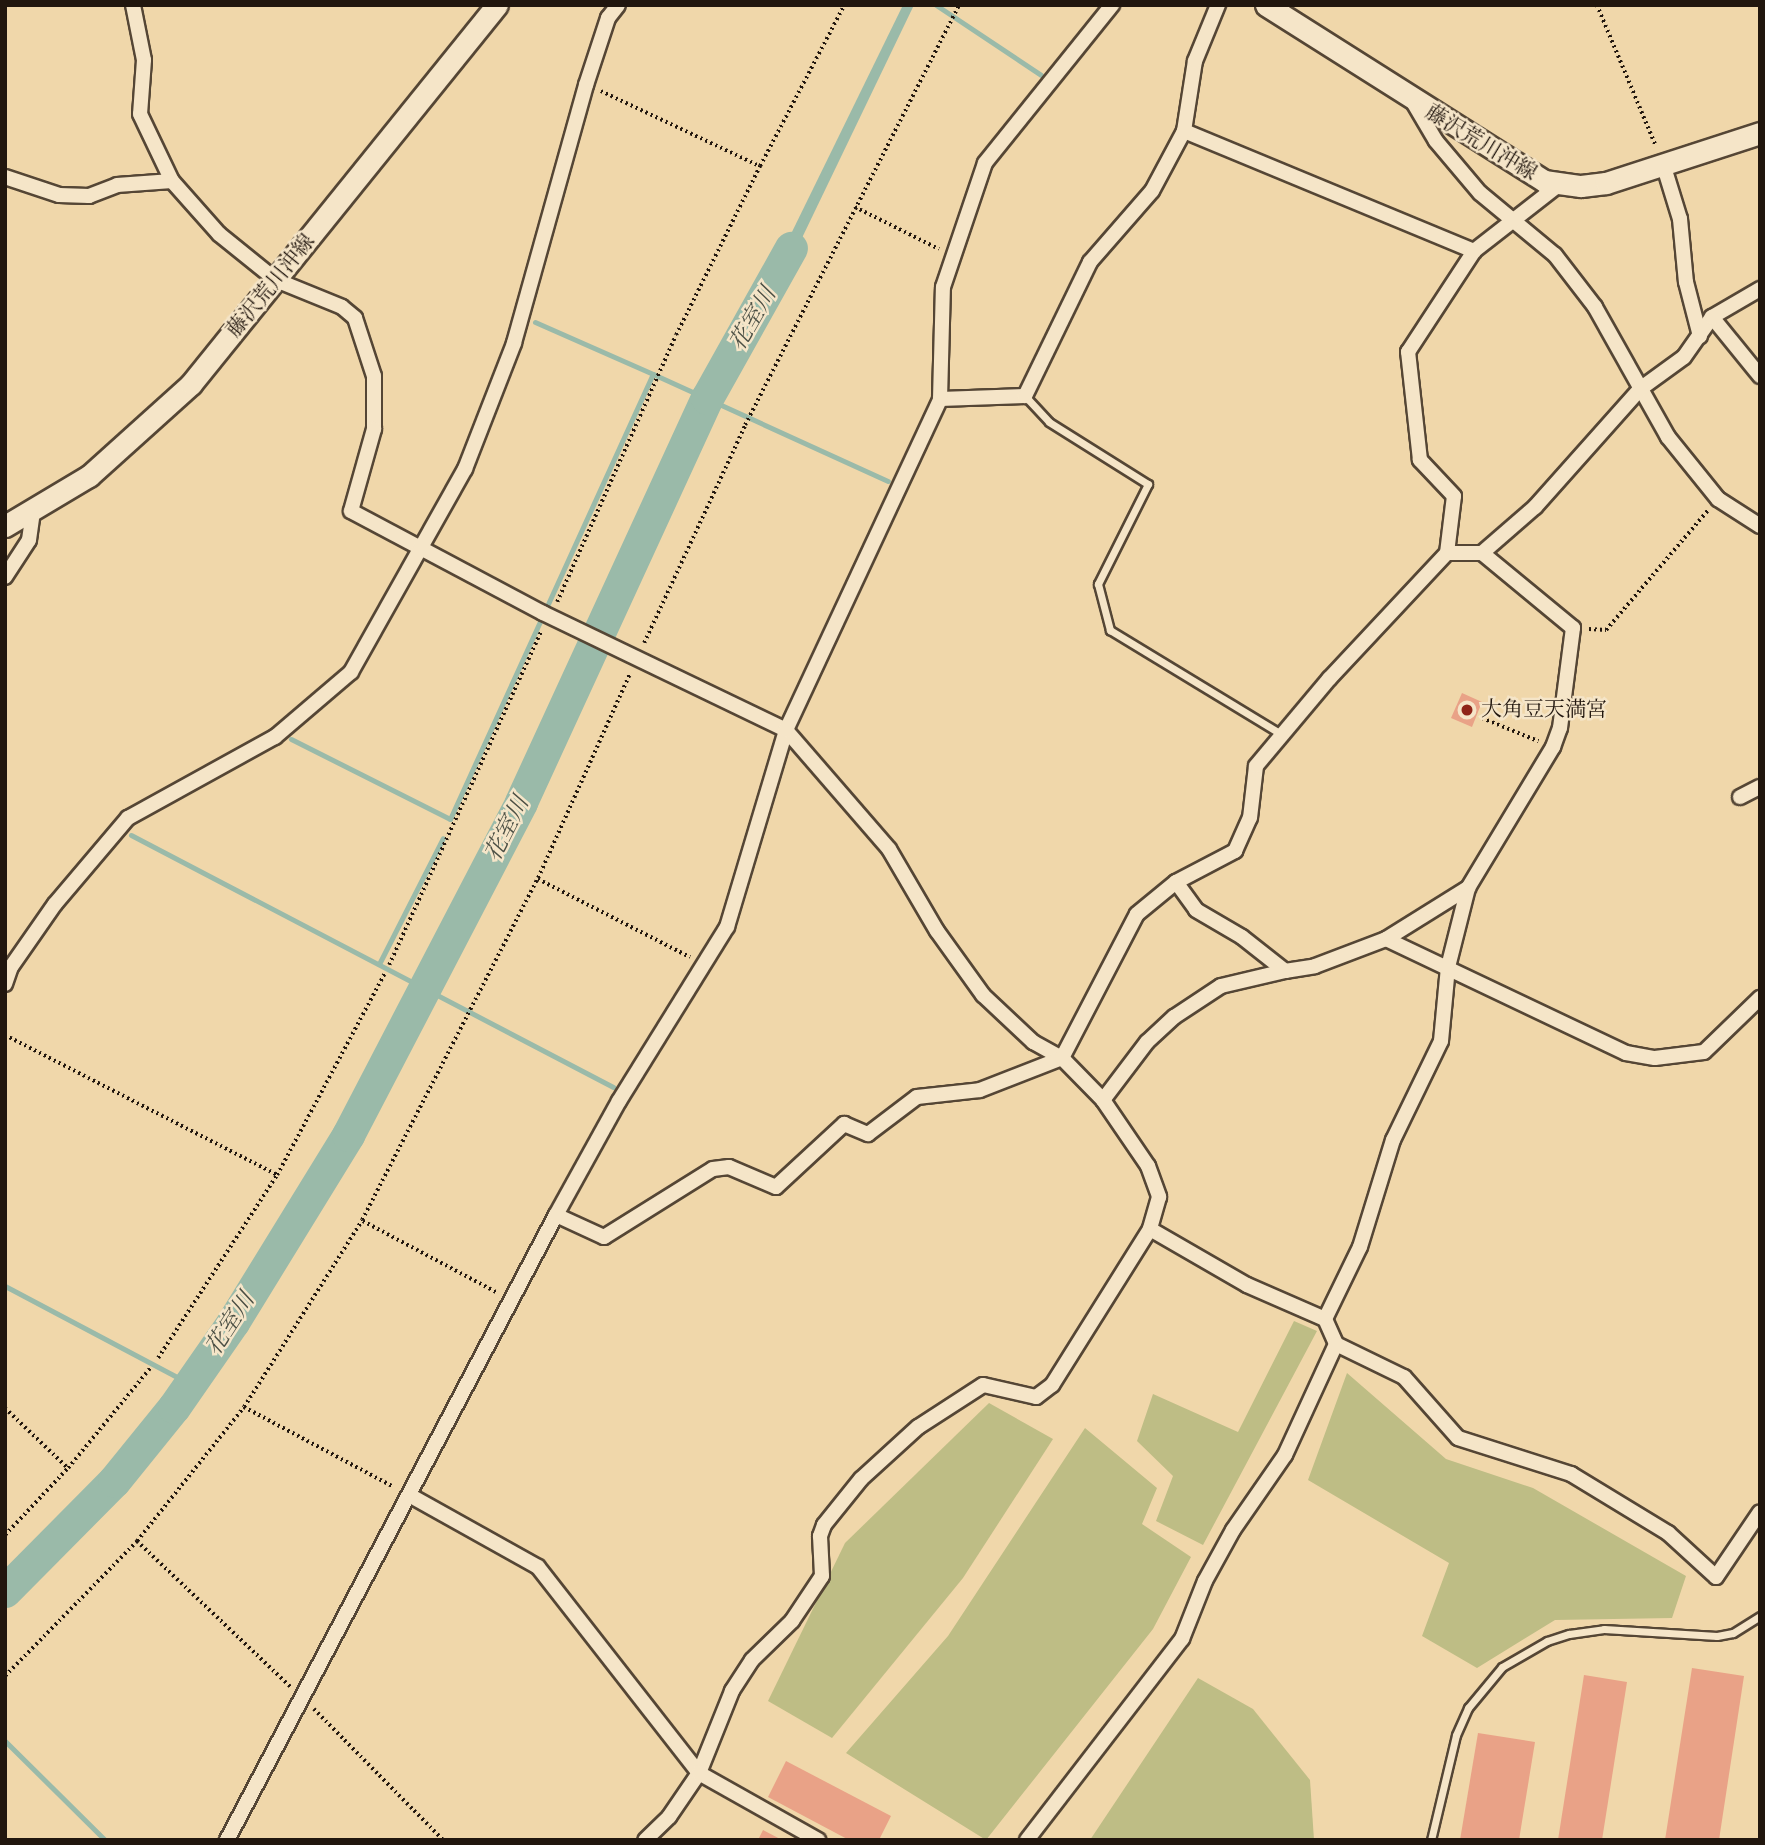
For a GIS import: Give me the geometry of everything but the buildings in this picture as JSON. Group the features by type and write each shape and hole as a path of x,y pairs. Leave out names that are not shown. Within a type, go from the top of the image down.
{"main road":[{"name":"藤沢荒川沖線","path":"5,526 89,476 160,415 276,280 497,5"},
{"name":"藤沢荒川沖線","path":"1266,5 1413,102 1544,181 1606,183 1664,167 1760,133"}],"street":[{"path":"133,5 144,60 140,114 172,181 219,234 276,280 342,307 355,318 374,376 374,416 351,511 422,546 543,613 786,730 889,849 937,931 983,995 1033,1042 1062,1058 1103,1100 1148,1166 1159,1197 1150,1229 1052,1385 1036,1397 983,1385 918,1427 861,1479 824,1525 820,1536 822,1576 792,1621 752,1660 732,1691 699,1773 670,1818 645,1840"},
{"path":"5,984 11,967 55,904 128,818 275,737 351,672 465,469 514,343 586,85 608,18 618,5"},
{"path":"227,1840 301,1696 411,1496 556,1215 727,928 786,730 940,399 943,287 985,163 1112,5"},
{"path":"940,399 1026,396 1090,262 1152,191 1184,131 1195,61 1218,5"},
{"path":"1413,102 1436,141 1480,193 1555,255 1595,307 1668,437 1718,499 1760,526"},
{"path":"1184,131 1474,251"},
{"path":"1664,167 1680,219 1686,282 1700,336"},
{"path":"5,177 59,195 89,196 117,185 172,181"},
{"path":"556,1215 604,1237 713,1169 729,1167 776,1187 844,1124 868,1134 917,1097 980,1090 1062,1058 1137,914 1176,882 1235,851 1250,818 1256,766 1281,734 1447,553 1454,496 1420,460 1408,352 1474,251 1511,219 1561,183"},
{"path":"1482,553 1535,507 1640,389 1684,357 1712,317 1760,289"},
{"path":"1712,317 1760,376"},
{"path":"5,577 29,540 33,511"},
{"path":"1325,1319 1360,1247 1392,1140 1441,1041 1448,967 1468,888 1553,747 1560,728 1573,628 1482,553 1447,553"},
{"path":"1740,797 1760,787"},
{"path":"1176,882 1196,910 1242,937 1285,971"},
{"path":"1103,1100 1147,1042 1174,1017 1221,986 1315,966 1386,939 1468,888"},
{"path":"1386,939 1626,1054 1655,1058 1704,1052 1760,998"},
{"path":"1150,1229 1247,1285 1325,1319 1336,1344 1404,1377 1458,1438 1571,1474 1668,1534 1716,1577 1760,1512"},
{"path":"1027,1840 1182,1639 1233,1530 1285,1455 1336,1344"},
{"path":"411,1496 538,1567 699,1773 818,1840"}],"lane":[{"path":"1026,396 1049,422 1148,484 1098,584 1111,630 1281,734"},
{"path":"1431,1840 1456,1735 1468,1708 1502,1667 1547,1641 1569,1634 1604,1629 1717,1636 1734,1633 1760,1616"}],"path":[{"path":"389,965 542,634 543,613 556,604 676,335 844,5"},
{"path":"1597,5 1664,167"},
{"path":"5,1676 137,1541 244,1407 362,1220 468,1021 538,878 745,425 958,7"},
{"path":"586,85 760,166"},
{"path":"855,207 953,256"},
{"path":"1573,628 1606,630 1718,499"},
{"path":"1482,718 1553,747"},
{"path":"538,878 704,964"},
{"path":"158,1358 276,1175 385,973"},
{"path":"5,1035 276,1175"},
{"path":"362,1220 512,1300"},
{"path":"5,1535 68,1468 150,1368"},
{"path":"244,1407 411,1496"},
{"path":"5,1408 68,1468"},
{"path":"137,1541 301,1696 443,1840"}],"shaded area":[{"path":"903,5 914,5 776,292 766,285"},
{"path":"1294,1321 1317,1331 1203,1545 1156,1521 1173,1476 1137,1441 1153,1394 1238,1432"},
{"path":"1347,1373 1446,1459 1533,1488 1686,1576 1672,1618 1555,1620 1477,1668 1422,1636 1449,1563 1308,1480"},
{"path":"989,1403 1053,1439 963,1578 832,1738 768,1701 845,1543"},
{"path":"1085,1428 1157,1488 1142,1524 1191,1557 1153,1629 986,1840 846,1753 948,1636"},
{"path":"1198,1678 1253,1709 1310,1780 1314,1840 1090,1840"}],"waterway":[{"path":"936,5 1041,75"},
{"name":"花室川","path":"5,1591 114,1481 174,1407 233,1322 348,1135 521,802 707,398 791,248"},
{"path":"535,322 653,374"},
{"path":"291,739 450,819 653,374 888,481"},
{"path":"131,835 613,1087"},
{"path":"379,964 443,838"},
{"path":"5,1286 190,1384"},
{"path":"5,1741 105,1840"}],"place":[{"name":"大角豆天満宮","path":"1467,710"}]}
